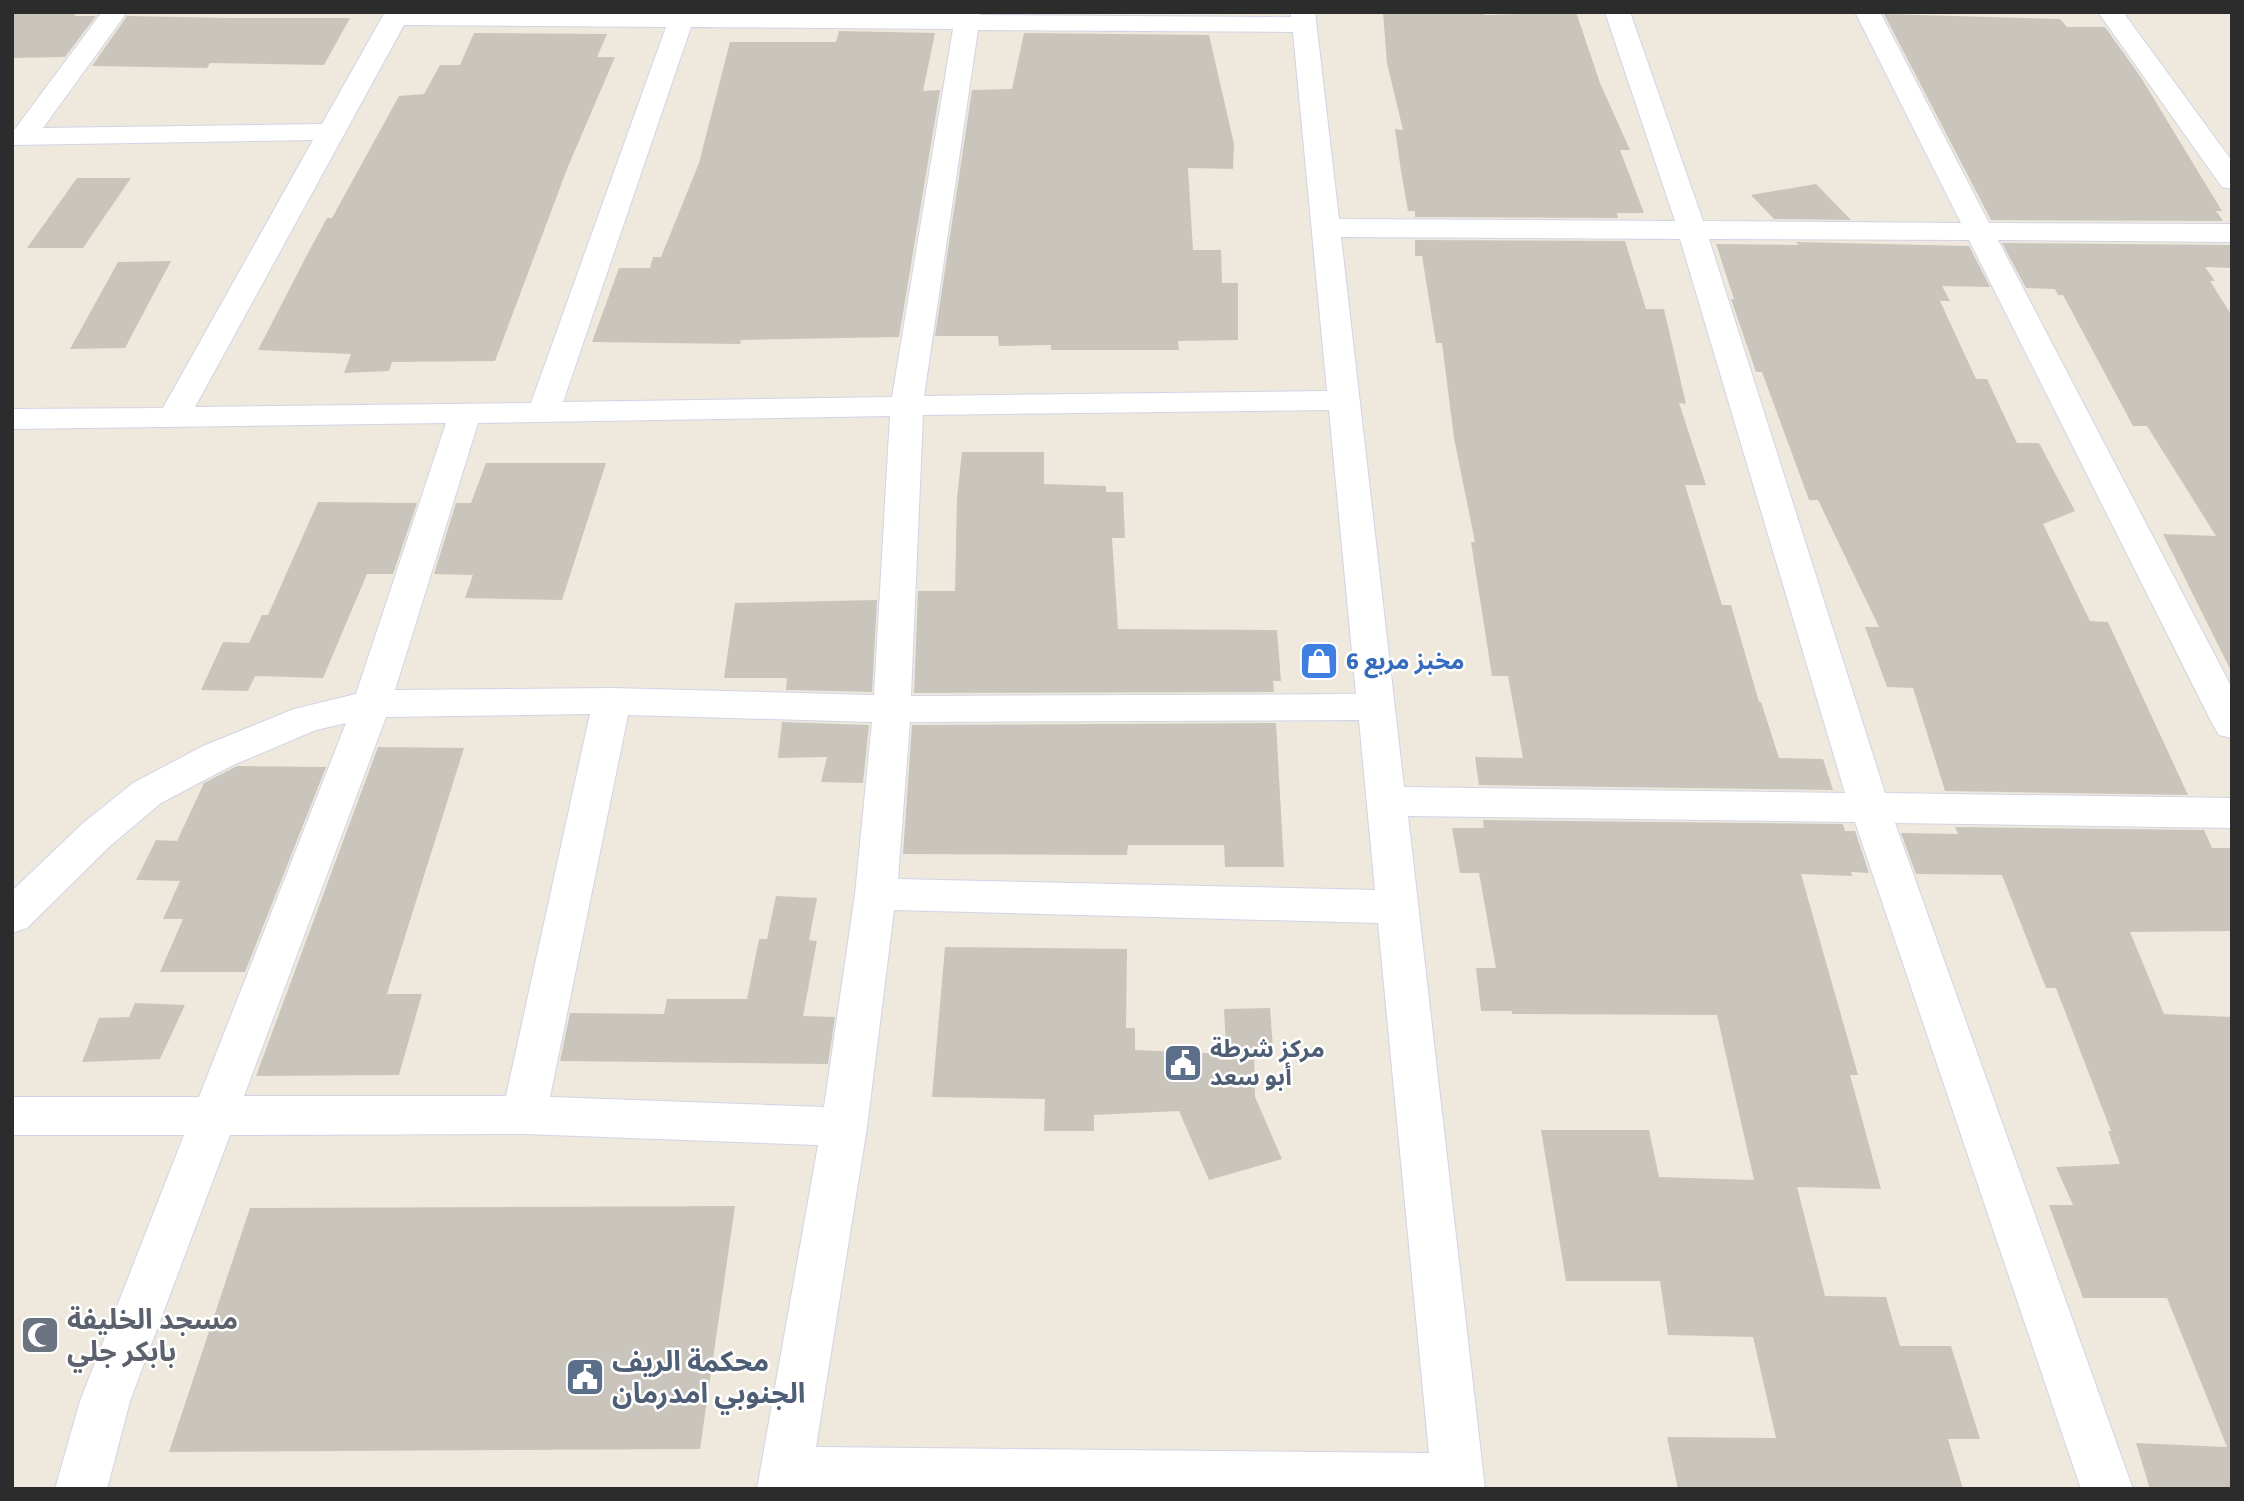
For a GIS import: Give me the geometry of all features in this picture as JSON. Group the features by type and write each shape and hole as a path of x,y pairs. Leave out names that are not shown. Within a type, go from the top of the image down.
{"street":[{"path":"18,137 116,12"},
{"path":"1617,12 1692,230 1869,806 2107,1489"},
{"path":"1867,12 2232,725"},
{"path":"2109,12 2232,181"},
{"path":"173,418 397,14 682,16 967,17 1304,19 1458,1483 785,1480 844,1127 876,894 892,709 907,404 967,17"},
{"path":"544,412 682,16"},
{"path":"18,137 332,132"},
{"path":"1326,228 2232,233"},
{"path":"12,419 466,414 907,404 1344,400"},
{"path":"81,1489 105,1401 372,704 466,414"},
{"path":"12,917 96,835 147,793 217,756 307,718 372,704 612,701 892,709 1376,707"},
{"path":"524,1115 612,701"},
{"path":"1386,802 1869,806 2232,813"},
{"path":"876,894 1397,907"},
{"path":"12,1116 524,1115 844,1127"}],"building":[{"path":"12,12 77,12 74,16 96,16 65,57 12,58"},
{"path":"1383,12 1475,12 1486,15 1576,12 1600,83 1630,150 1620,150 1644,213 1617,213 1618,218 1415,217 1415,211 1408,211 1401,171 1395,129 1403,130 1387,63"},
{"path":"1884,14 2060,19 2067,27 2105,27 2140,76 2222,211 2216,211 2223,221 1991,220"},
{"path":"127,16 350,18 324,65 210,63 207,68 92,66"},
{"path":"839,31 935,33 923,91 940,90 899,337 741,340 740,344 592,342 619,268 650,268 653,257 661,257 699,163 730,42 836,42"},
{"path":"474,33 607,34 597,57 615,57 567,169 495,361 392,362 389,371 344,373 351,354 258,350 327,218 332,218 399,96 424,94 440,65 460,65"},
{"path":"1024,33 1209,35 1234,144 1233,169 1188,168 1193,250 1221,250 1222,283 1238,283 1238,340 1178,341 1179,350 1051,350 1051,345 999,346 998,336 935,336 972,90 1012,89"},
{"path":"77,178 131,178 83,248 27,248"},
{"path":"1816,184 1851,220 1774,219 1751,195"},
{"path":"1415,240 1625,241 1646,309 1664,309 1686,404 1679,403 1706,485 1685,485 1722,605 1731,605 1759,702 1779,758 1823,759 1833,790 1479,785 1475,757 1523,758 1508,676 1492,676 1471,542 1475,542 1454,438 1442,343 1436,343 1422,256 1415,256"},
{"path":"1796,242 1969,246 1990,287 1942,286 1950,301 1940,301 1976,379 1987,379 2017,443 2039,443 2075,511 2043,524 2090,621 2108,622 2188,795 1945,791 1913,688 1887,687 1865,627 1879,627 1818,500 1809,500 1762,372 1756,372 1716,244 1799,245"},
{"path":"2002,243 2232,245 2232,268 2205,267 2215,281 2210,281 2232,316 2232,673 2163,534 2216,536 2147,426 2133,426 2063,295 2058,295 2055,289 2026,288"},
{"path":"171,261 125,348 70,349 118,262"},
{"path":"962,452 1044,452 1044,484 1106,486 1106,492 1123,492 1125,538 1112,538 1118,629 1277,630 1281,681 1273,681 1274,692 914,693 918,591 955,591 957,498"},
{"path":"486,463 606,463 562,600 465,598 473,575 434,574 456,503 471,503"},
{"path":"318,502 417,503 393,574 367,574 323,678 255,676 248,691 201,690 223,642 249,643 262,615 268,615"},
{"path":"877,600 872,692 786,690 787,678 724,678 735,603"},
{"path":"782,722 869,725 863,783 821,782 827,757 778,758"},
{"path":"1276,723 1284,867 1225,867 1224,845 1128,845 1127,855 903,854 912,725"},
{"path":"378,747 464,748 387,994 422,994 399,1075 256,1076"},
{"path":"237,766 326,767 245,972 160,972 183,919 163,919 180,881 136,880 156,840 177,841 204,783"},
{"path":"1483,820 1843,824 1845,831 1855,831 1869,873 1851,872 1852,876 1801,874 1858,1075 1850,1075 1881,1189 1797,1187 1825,1296 1886,1297 1900,1346 1951,1346 1980,1439 1948,1439 1963,1489 1678,1489 1667,1437 1776,1438 1753,1337 1668,1335 1660,1281 1566,1281 1541,1130 1649,1130 1659,1177 1754,1180 1717,1015 1512,1014 1512,1011 1481,1011 1476,968 1496,968 1479,873 1460,873 1452,828 1484,828"},
{"path":"1955,827 2204,830 2212,848 2232,848 2232,931 2130,932 2164,1014 2232,1017 2232,1489 2150,1489 2136,1443 2227,1447 2167,1298 2083,1298 2049,1205 2073,1205 2056,1167 2120,1164 2108,1131 2111,1131 2056,988 2046,988 2002,875 1916,874 1901,833 1958,834"},
{"path":"776,896 817,898 809,940 817,941 803,1016 835,1017 828,1064 560,1061 570,1013 664,1014 667,999 747,999 759,939 767,939"},
{"path":"945,947 1127,949 1126,1028 1135,1028 1135,1050 1254,1055 1255,1097 1282,1159 1209,1180 1179,1111 1094,1115 1094,1131 1044,1131 1045,1099 932,1097"},
{"path":"135,1003 185,1005 160,1059 82,1062 99,1018 129,1017"},
{"path":"1270,1008 1273,1048 1226,1048 1224,1009"},
{"path":"735,1206 700,1449 169,1452 250,1208"}],"place":[{"name":"مخبز مربع 6","path":"1319,661"},
{"name":"مركز شرطة أبو سعد","path":"1183,1063"},
{"name":"مسجد الخليفة بابكر جلي","path":"40,1335"},
{"name":"محكمة الريف الجنوبي امدرمان","path":"585,1377"}]}
